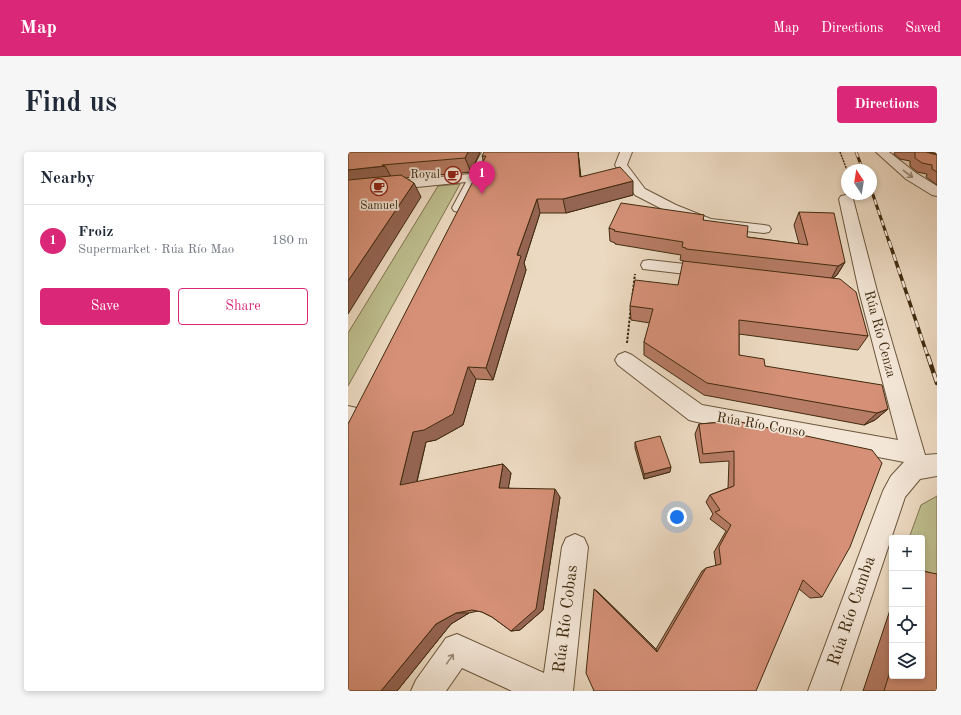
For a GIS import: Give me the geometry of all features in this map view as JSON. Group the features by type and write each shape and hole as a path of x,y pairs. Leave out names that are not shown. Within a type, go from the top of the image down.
{"street":[{"path":"454,219 488,152"},
{"path":"626,152 621,165 640,192 671,208 708,223 764,229"},
{"path":"882,152 911,176 937,192"},
{"path":"348,190 475,177"},
{"name":"Rúa Río Cenza","path":"846,200 860,290 923,462"},
{"path":"642,267 727,274"},
{"name":"Rúa Río Conso","path":"625,360 697,413 923,462"},
{"name":"Rúa Río Camba","path":"824,691 889,504 895,491 906,475 923,462"},
{"name":"Rúa Río Cobas","path":"558,691 575,547"},
{"path":"427,691 457,649 547,691"}],"path":[{"path":"840,152 845,164"},
{"path":"625,360 642,267"}],"green space":[{"path":"460,184 348,386 348,333 438,186"},
{"path":"937,496 937,575 925,571 925,535 910,535 921,505"}],"building":[{"path":"348,152 468,152 465,158 382,165 385,166 348,170"},
{"path":"484,152 578,152 580,177 620,167 633,181 563,199 537,199 517,255 521,256 486,368 468,367 453,414 424,430 413,432 400,485 503,464 499,488 555,489 536,609 511,631 492,617 482,612 472,610 456,613 436,624 381,691 348,691 348,424 486,156 482,156"},
{"path":"915,152 926,152 937,155 937,172 932,169 932,165 922,163 915,158"},
{"path":"401,175 414,183 348,281 348,180"},
{"path":"621,203 704,215 703,220 748,226 747,237 808,245 799,212 834,213 845,262 838,266 686,249 682,247 683,242 614,231 615,230 609,228"},
{"path":"683,261 840,279 856,292 868,336 739,320 739,355 764,359 765,366 882,385 888,409 877,413 707,383 644,342 653,309 630,306 635,280 678,285"},
{"path":"736,421 872,450 882,463 850,547 822,597 803,580 756,691 594,691 586,673 594,589 657,652 706,568 721,564 719,547 731,525 715,512 720,510 710,495 734,486 734,451 703,454 699,424"},
{"path":"660,436 671,467 644,474 635,442"},
{"path":"925,572 937,574 937,691 884,691 889,675 889,679 925,679"}],"railway":[{"path":"856,152 861,164"},
{"path":"875,200 889,242"},
{"path":"889,241 928,357"},
{"path":"928,356 937,383"}],"place":[{"name":"Royal","path":"453,175"},
{"name":"Samuel","path":"379,187"},
{"name":"Froiz","path":"482,194"}]}
